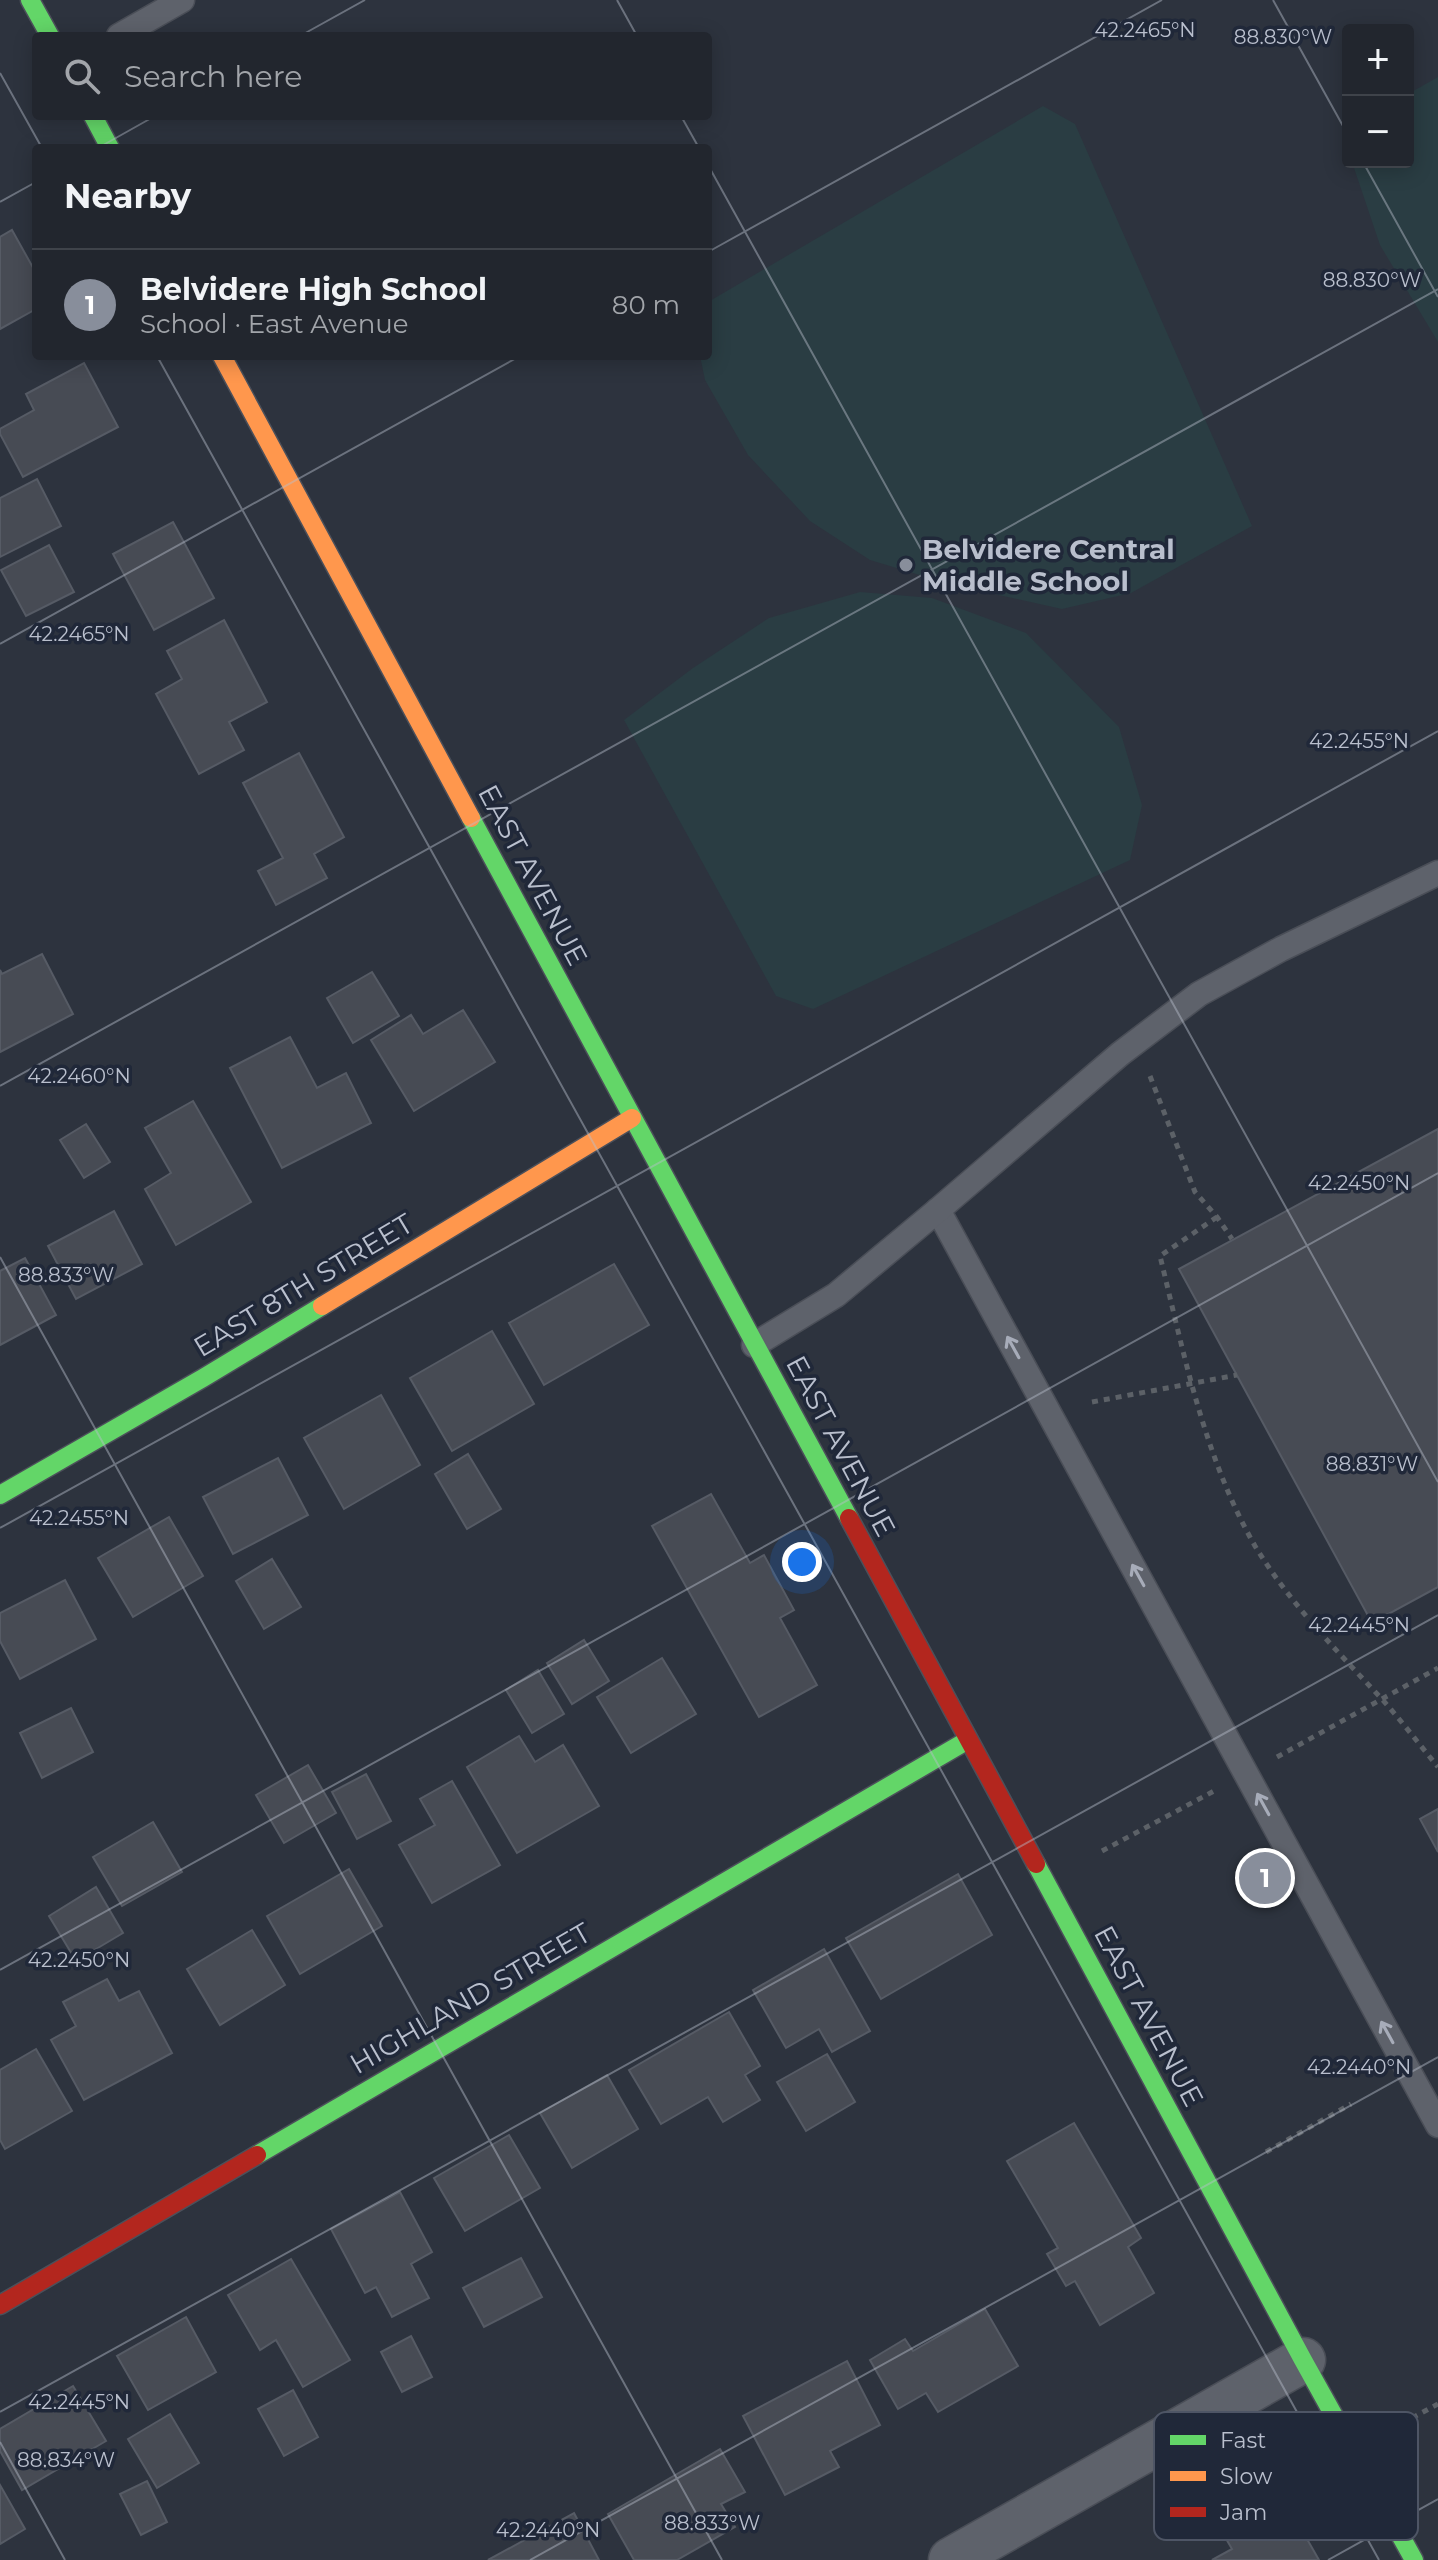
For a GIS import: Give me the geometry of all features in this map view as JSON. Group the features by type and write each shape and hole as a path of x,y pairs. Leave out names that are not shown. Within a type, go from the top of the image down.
{"street":[{"path":"30,0 48,32"},
{"path":"95,120 108,144"},
{"name":"EAST AVENUE","path":"224,360 1332,2412"},
{"name":"EAST 8TH STREET","path":"0,1495 203,1378 632,1118"},
{"name":"HIGHLAND STREET","path":"0,2305 968,1740"},
{"path":"1211,2412 1303,2360"},
{"path":"951,2560 1154,2445"},
{"name":"EAST AVENUE","path":"1403,2540 1414,2560"}],"lane":[{"path":"126,32 182,0"},
{"path":"754,1345 836,1295 1136,1042 1199,994 1239,971 1438,873"},
{"path":"938,1210 1438,2125"}],"path":[{"path":"1136,1042 1195,1192 1232,1239"},
{"path":"1217,1217 1160,1256 1191,1383 1222,1478 1255,1544 1295,1602 1438,1767"},
{"path":"1092,1402 1237,1375"},
{"path":"1276,1758 1438,1668"},
{"path":"1102,1851 1218,1789"},
{"path":"1266,2152 1351,2104"},
{"path":"1418,2415 1438,2404"}],"shaded area":[{"path":"1438,77 1438,342 1380,245 1354,168 1414,168 1414,91"},
{"path":"1043,106 1075,124 1252,526 1131,593 1062,609 953,585 870,560 810,521 748,455 705,380 701,360 712,360 712,300"},
{"path":"860,592 932,598 1026,633 1119,727 1142,805 1130,860 813,1009 776,996 624,720 693,668 769,618"}],"building":[{"path":"12,230 32,266 32,311 0,329 0,237"},
{"path":"84,363 118,427 23,477 0,429 34,410 26,394"},
{"path":"37,479 61,526 0,557 0,498"},
{"path":"173,522 214,598 154,630 113,554"},
{"path":"49,545 74,592 26,616 1,570"},
{"path":"224,620 267,702 229,722 244,750 199,774 156,694 182,679 167,651"},
{"path":"299,753 344,837 314,854 327,878 276,905 258,871 283,858 243,783"},
{"path":"42,954 73,1014 0,1052 0,970 2,974"},
{"path":"372,972 399,1016 353,1043 327,998"},
{"path":"463,1010 495,1062 414,1111 371,1040 411,1015 423,1034"},
{"path":"290,1037 317,1088 346,1073 371,1123 282,1168 230,1068"},
{"path":"193,1101 251,1202 176,1245 145,1189 171,1173 145,1128"},
{"path":"86,1124 110,1162 84,1178 60,1140"},
{"path":"1438,1129 1438,1587 1372,1623 1179,1269"},
{"path":"114,1211 142,1264 76,1299 48,1246"},
{"path":"25,1258 56,1315 0,1345 0,1271"},
{"path":"614,1264 649,1325 544,1385 509,1323"},
{"path":"492,1331 534,1404 452,1451 410,1378"},
{"path":"381,1395 420,1465 344,1509 304,1438"},
{"path":"468,1454 501,1509 467,1529 435,1474"},
{"path":"278,1458 308,1515 233,1554 203,1497"},
{"path":"711,1494 750,1563 764,1555 794,1610 780,1618 817,1685 759,1717 652,1526"},
{"path":"169,1517 203,1576 133,1617 98,1558"},
{"path":"272,1559 301,1607 264,1629 236,1581"},
{"path":"65,1580 96,1639 20,1679 0,1641 0,1613"},
{"path":"584,1640 609,1681 572,1704 547,1663"},
{"path":"662,1658 696,1714 631,1753 597,1697"},
{"path":"538,1670 564,1714 532,1733 506,1690"},
{"path":"71,1708 93,1752 42,1778 20,1733"},
{"path":"519,1736 535,1762 563,1745 599,1806 517,1853 467,1767"},
{"path":"308,1765 336,1813 284,1843 256,1795"},
{"path":"366,1774 391,1821 357,1839 332,1792"},
{"path":"452,1781 500,1865 432,1903 399,1845 435,1825 420,1799"},
{"path":"1438,1809 1438,1852 1420,1819"},
{"path":"153,1822 182,1872 122,1906 93,1857"},
{"path":"349,1869 382,1926 300,1974 267,1916"},
{"path":"958,1874 992,1935 881,1999 846,1938"},
{"path":"96,1887 123,1933 76,1961 49,1916"},
{"path":"252,1930 285,1985 220,2025 187,1969"},
{"path":"824,1949 870,2031 832,2052 819,2029 786,2048 753,1990"},
{"path":"107,1979 119,2001 139,1991 172,2053 84,2100 51,2040 76,2026 63,2002"},
{"path":"729,2012 760,2066 745,2075 760,2100 723,2122 708,2097 661,2124 629,2070"},
{"path":"36,2049 72,2111 5,2149 0,2140 0,2070"},
{"path":"827,2054 855,2102 806,2131 777,2082"},
{"path":"607,2075 638,2129 572,2168 540,2113"},
{"path":"1074,2123 1141,2238 1128,2247 1154,2293 1100,2325 1075,2281 1066,2286 1047,2254 1058,2248 1007,2161"},
{"path":"509,2135 540,2188 465,2231 434,2178"},
{"path":"400,2192 432,2252 411,2264 429,2298 392,2317 376,2287 365,2293 331,2229"},
{"path":"521,2258 542,2297 484,2327 463,2288"},
{"path":"291,2259 350,2360 303,2387 276,2340 260,2350 228,2295"},
{"path":"985,2309 1018,2366 938,2412 926,2393 898,2409 870,2360 905,2339 913,2351"},
{"path":"186,2317 216,2372 148,2410 117,2356"},
{"path":"411,2336 432,2377 402,2392 381,2352"},
{"path":"847,2361 880,2425 830,2451 839,2467 785,2495 743,2416"},
{"path":"73,2386 106,2441 22,2490 0,2451 0,2429"},
{"path":"293,2390 318,2437 284,2456 258,2409"},
{"path":"170,2414 199,2463 157,2488 128,2439"},
{"path":"720,2449 745,2492 721,2504 735,2527 677,2560 634,2560 608,2514"},
{"path":"147,2481 167,2522 141,2535 120,2494"},
{"path":"0,2485 25,2529 0,2544"},
{"path":"574,2513 599,2560 488,2560"},
{"path":"1227,2540 1308,2540 1319,2560 1212,2560 1232,2549"}],"traffic: fast":[{"path":"30,0 48,32"},
{"path":"95,120 108,144"},
{"path":"471,818 849,1518"},
{"path":"0,1495 322,1306"},
{"path":"257,2155 968,1740"},
{"path":"1036,1864 1332,2412"},
{"path":"1403,2540 1414,2560"}],"traffic: slow":[{"path":"224,360 471,818"},
{"path":"322,1306 632,1118"}],"traffic: jam":[{"path":"849,1518 1036,1864"},
{"path":"0,2305 257,2155"}],"place":[{"name":"Belvidere Central Middle School","path":"906,565"},
{"name":"Belvidere High School","path":"1265,1878"}]}
